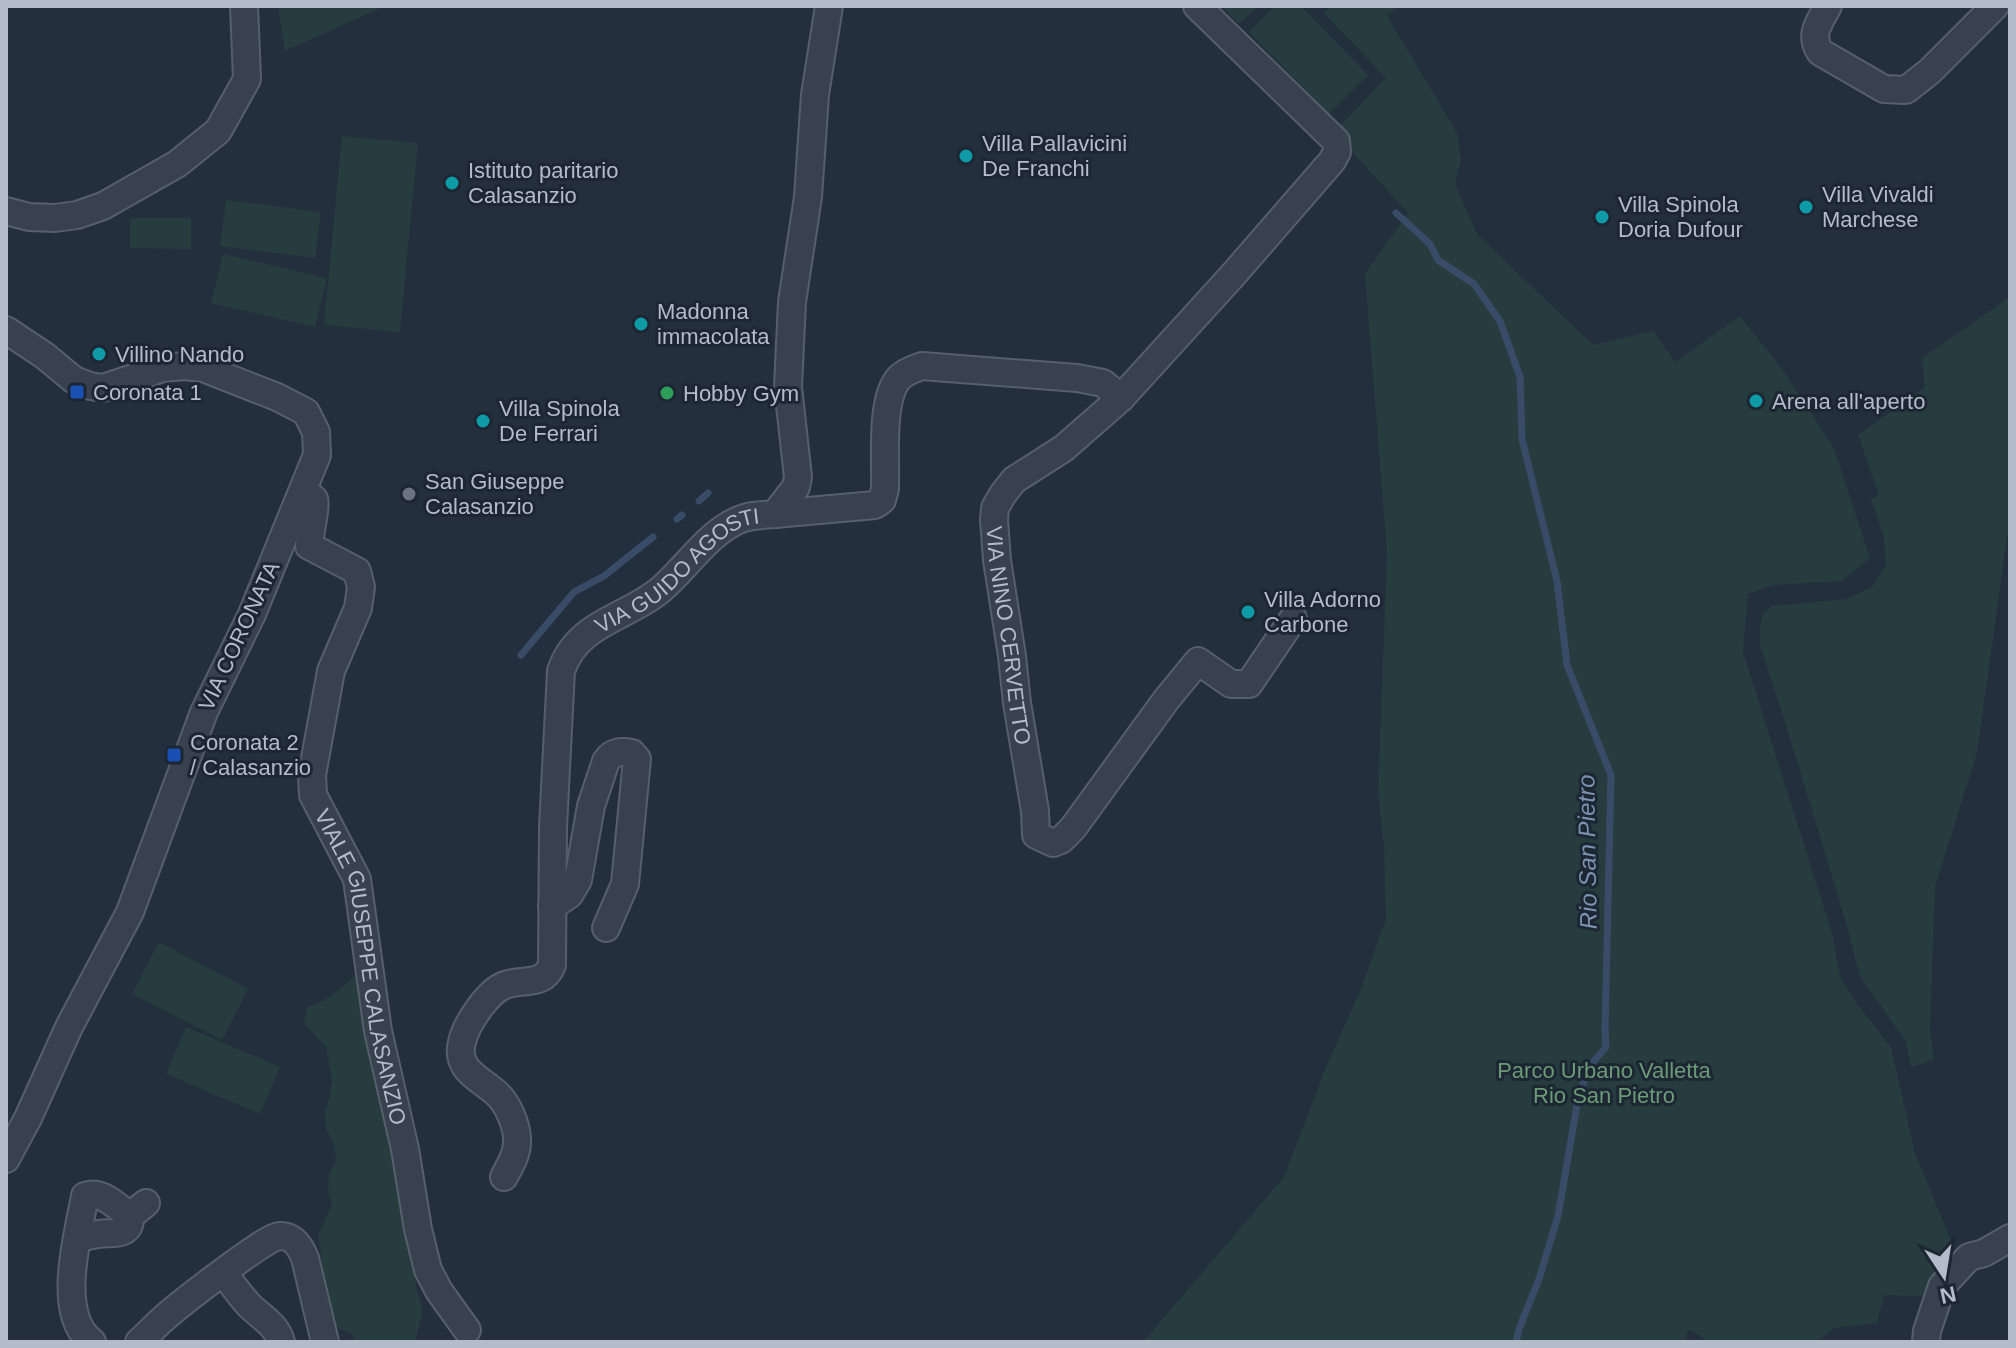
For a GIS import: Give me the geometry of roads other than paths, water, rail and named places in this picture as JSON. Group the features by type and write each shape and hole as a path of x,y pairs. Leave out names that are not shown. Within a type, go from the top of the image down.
{"street":[{"path":"6,211 29,217 55,218 77,215 103,206 177,164 218,131 247,79 244,6"},
{"name":"VIA GUIDO AGOSTI","path":"504,1177 517,1146 513,1120 500,1096 472,1076 462,1059 461,1042 485,1000 495,990 507,984 540,979 548,974 552,965 553,827 561,671 565,659 578,641 659,591 690,558 726,528 743,518 775,514 796,487 798,477 788,387 792,302 808,197 815,95 829,6"},
{"name":"VIA NINO CERVETTO","path":"1197,6 1336,141 1337,152 1243,264 1121,398 1064,448 1014,480 995,508 997,560 1036,835 1053,843 1073,828 1198,661 1231,684 1249,684 1293,619"},
{"path":"1828,6 1814,31 1820,52 1884,89 1906,90 1929,72 1995,6"},
{"name":"VIA CORONATA","path":"6,330 74,380 90,386 103,388 163,368 184,366 203,368 277,397 306,412 316,432 317,455 252,614 204,712 130,912 74,1016 6,1159"},
{"path":"775,514 875,505 882,500 889,397 901,376 910,370 922,366 1077,378 1103,383 1121,398"},
{"name":"VIALE GIUSEPPE CALASANZIO","path":"303,491 314,499 316,505 309,546 357,571 361,587 358,608 331,671 312,775 313,795 357,879 378,1031 428,1270 467,1330"},
{"path":"552,906 569,895 578,880 591,806 606,761 617,752 632,753 637,759 625,884 606,928"},
{"path":"77,1238 125,1230 138,1209 98,1194 85,1196 77,1238 71,1292 78,1326 92,1342"},
{"path":"123,1342 162,1319 272,1237 283,1235 300,1246 305,1258 325,1342"},
{"path":"1926,1342 1942,1286 1969,1257 1984,1253 2010,1238"},
{"path":"223,1273 251,1307 272,1324 281,1342"},
{"path":"139,1342 162,1319"}],"waterway":[{"name":"Rio San Pietro","path":"1396,213 1430,244 1438,260 1474,284 1500,321 1520,377 1522,439 1557,581 1567,665 1611,775 1606,1047 1588,1068 1577,1105 1558,1216 1516,1342"},
{"path":"699,501 708,493"},
{"path":"677,519 682,515"},
{"path":"521,655 574,592 604,576 653,537"}],"place":[{"name":"Villa Pallavicini De Franchi","path":"966,156"},
{"name":"Istituto paritario Calasanzio","path":"452,183"},
{"name":"Villa Vivaldi Marchese","path":"1806,207"},
{"name":"Villa Spinola Doria Dufour","path":"1602,217"},
{"name":"Madonna immacolata","path":"641,324"},
{"name":"Villino Nando","path":"99,354"},
{"name":"Coronata 1","path":"77,392"},
{"name":"Hobby Gym","path":"667,393"},
{"name":"Arena all'aperto","path":"1756,401"},
{"name":"Villa Spinola De Ferrari","path":"483,421"},
{"name":"San Giuseppe Calasanzio","path":"409,494"},
{"name":"Villa Adorno Carbone","path":"1248,612"},
{"name":"Coronata 2 / Calasanzio","path":"174,755"}],"park label":[{"name":"Parco Urbano Valletta Rio San Pietro","path":"1604,1082"}]}
